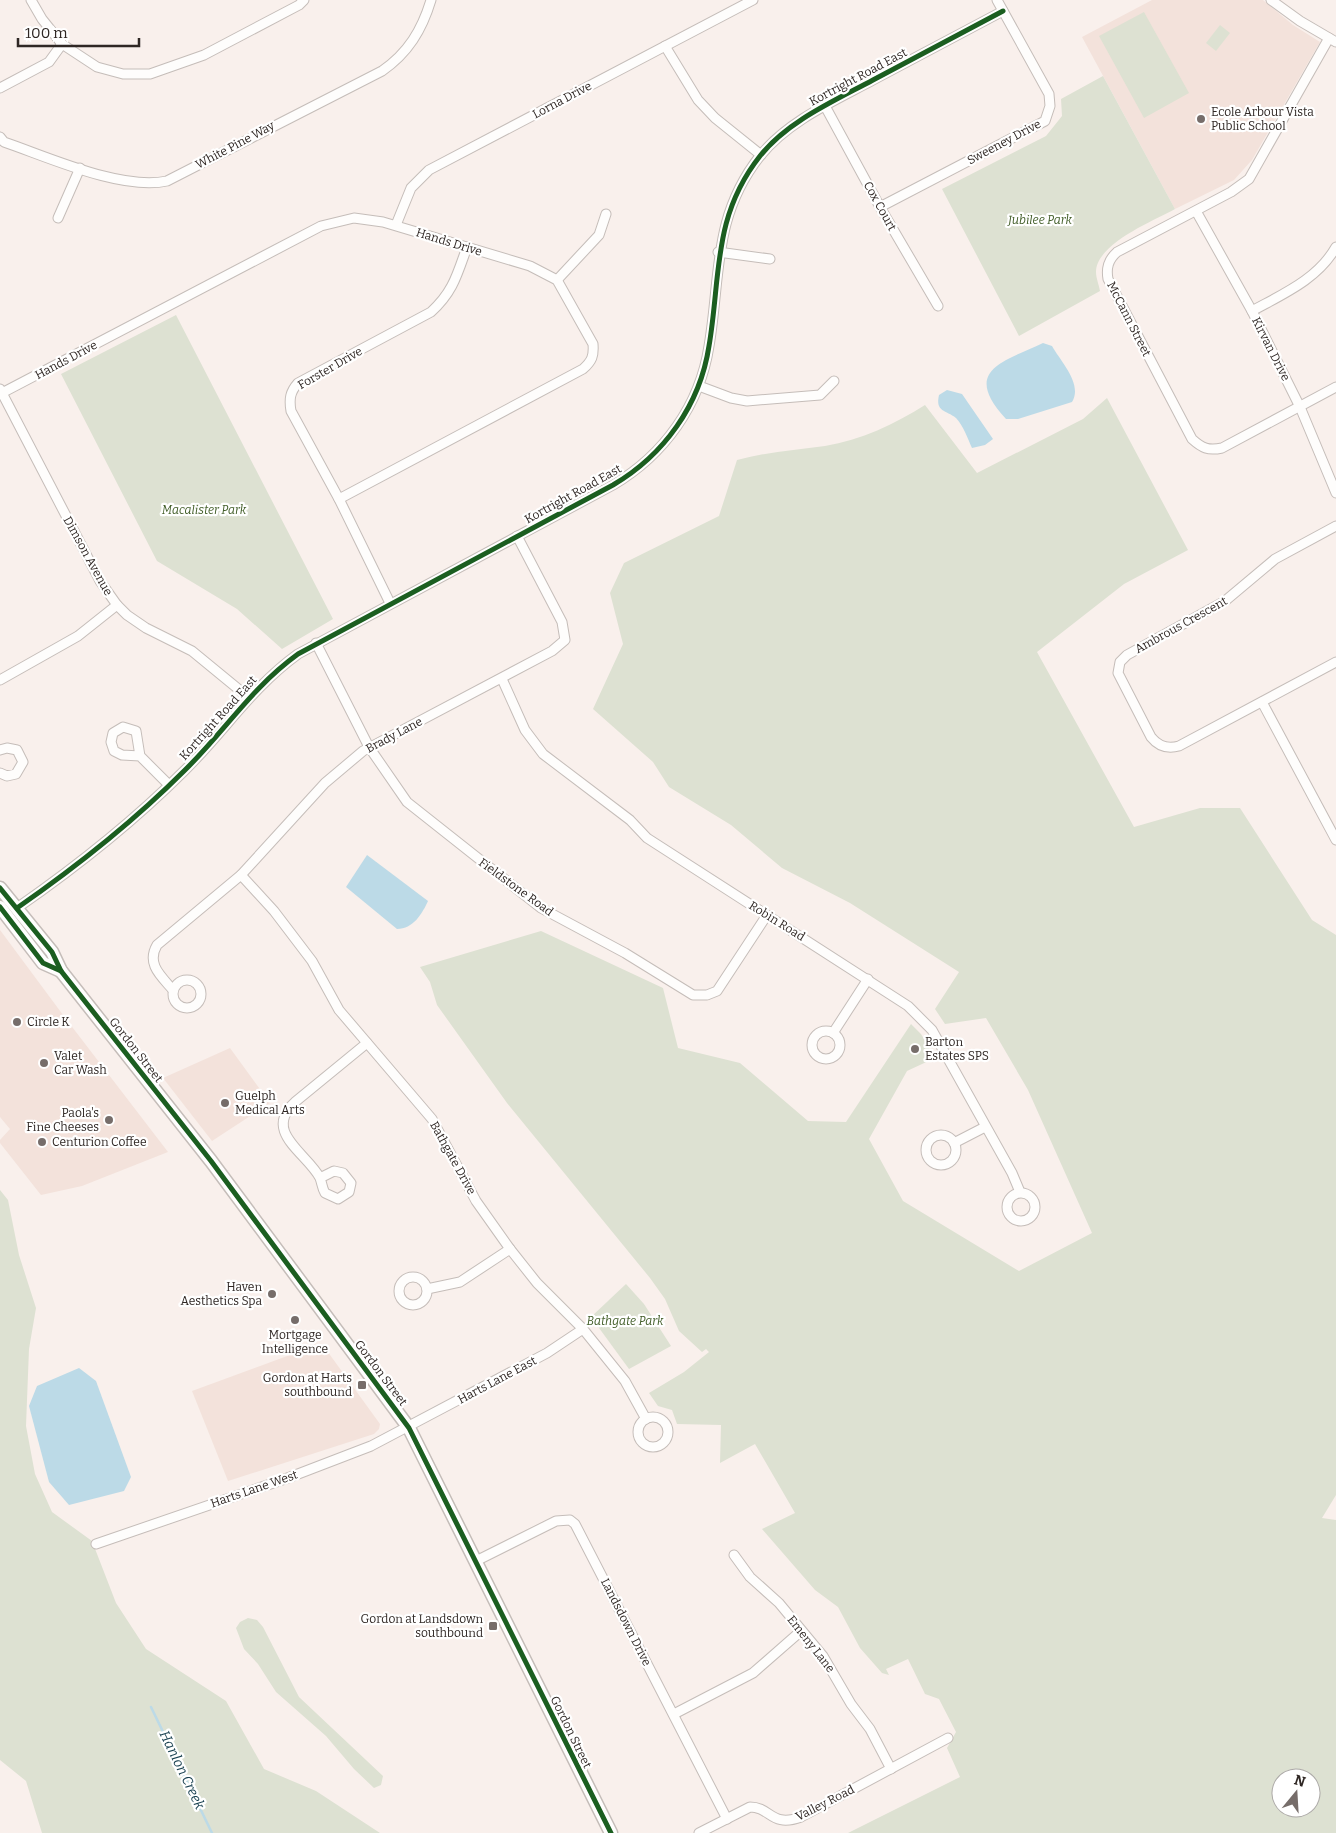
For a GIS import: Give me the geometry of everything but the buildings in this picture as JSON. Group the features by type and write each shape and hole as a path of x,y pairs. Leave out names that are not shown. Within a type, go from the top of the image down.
{"main road":[{"name":"Gordon Street","path":"0,888 5,914 43,963 61,971 211,1161 409,1428 611,1833"}],"street":[{"path":"31,0 42,19 62,44 97,67 123,74 150,74 204,55 304,0"},
{"name":"White Pine Way","path":"0,137 4,142 127,182 153,184 167,181 382,71 392,64 412,43 420,29 431,0"},
{"name":"Lorna Drive","path":"396,226 411,188 429,170 753,0"},
{"path":"997,0 1003,11"},
{"path":"1271,0 1333,40"},
{"name":"Kortright Road East","path":"5,914 129,822 202,752 248,697 281,666 316,643 613,485 646,462 675,430 699,386 709,347 718,252 730,208 761,155 788,130 825,106 1003,11"},
{"name":"Sweeney Drive","path":"880,207 1045,121 1050,106 1049,94 1003,11"},
{"name":"McCann Street","path":"1333,40 1248,179 1231,192 1117,252 1108,262 1106,270 1108,279 1187,430 1192,439 1201,447 1210,450 1222,448 1336,387"},
{"path":"0,88 49,62 62,44"},
{"path":"665,46 698,100 715,118 761,155"},
{"name":"Cox Court","path":"825,106 880,207 938,306"},
{"path":"58,218 80,168"},
{"name":"Kirvan Drive","path":"1196,211 1252,311 1300,407 1336,493"},
{"path":"339,499 583,369 589,364 594,353 593,344 557,280 599,235 606,214"},
{"name":"Hands Drive","path":"1,392 321,226 354,218 396,226 530,266 557,280"},
{"name":"Forster Drive","path":"390,603 339,499 291,411 289,400 292,390 298,383 431,312 446,299 455,283 467,247"},
{"path":"1252,311 1313,275 1327,261 1336,247"},
{"path":"718,252 770,260"},
{"path":"699,386 747,401 820,395 834,381"},
{"name":"Dimson Avenue","path":"1,392 100,581 117,605 146,628 182,645 202,658 248,697"},
{"name":"Ambrous Crescent","path":"1336,526 1289,550 1236,593 1127,654 1120,662 1119,678 1151,737 1160,745 1166,747 1179,746 1336,662"},
{"name":"Brady Lane","path":"173,990 154,966 154,950 161,941 241,875 325,783 369,747 502,679 552,651 565,640 562,622 517,536"},
{"path":"0,680 78,636 117,605"},
{"name":"Fieldstone Road","path":"316,643 369,747 407,802 541,908 625,953 693,995 707,995 718,990 767,915"},
{"name":"Robin Road","path":"502,679 525,730 543,754 630,820 647,838 908,1006 932,1030 1012,1173 1020,1192"},
{"path":"1262,702 1336,840"},
{"path":"0,750 8,748 17,750 23,762 16,774 7,776 0,773"},
{"path":"140,756 169,785"},
{"name":"Bathgate Drive","path":"241,875 274,911 312,961 339,1010 432,1119 476,1201 510,1249 537,1283 583,1329 625,1381 646,1419"},
{"path":"833,1033 868,979"},
{"path":"320,1178 286,1137 283,1124 286,1112 294,1102 367,1043"},
{"path":"954,1143 985,1127"},
{"path":"427,1290 460,1282 510,1249"},
{"name":"Harts Lane East","path":"409,1428 547,1353 583,1329"},
{"name":"Harts Lane West","path":"96,1544 288,1478 371,1446 389,1435 409,1428"},
{"name":"Landsdown Drive","path":"476,1561 556,1520 570,1520 578,1529 726,1819"},
{"name":"Emeny Lane","path":"734,1555 746,1573 779,1603 832,1668 851,1704 870,1729 891,1769"},
{"path":"674,1714 753,1673 802,1631"},
{"name":"Valley Road","path":"699,1833 750,1807 756,1807 772,1818 791,1820 948,1738"}],"shaded area":[{"name":"Ecole Arbour Vista Public School","path":"1152,0 1263,0 1293,25 1320,42 1252,160 1234,180 1175,209 1082,37"},
{"path":"0,930 168,1152 82,1186 41,1195 0,1143 0,1140 10,1129 0,1117"},
{"path":"230,1048 270,1103 212,1141 163,1078"},
{"path":"317,1345 325,1348 380,1424 379,1429 374,1434 228,1481 192,1391"}],"green space":[{"path":"1144,12 1189,93 1144,118 1099,36"},
{"path":"1220,25 1230,33 1216,51 1206,43"},
{"name":"Jubilee Park","path":"1103,76 1175,209 1127,234 1105,252 1098,262 1096,272 1100,291 1019,336 942,189 1046,136 1062,116 1061,99"},
{"name":"Macalister Park","path":"176,315 333,619 282,649 237,609 157,561 61,374"},
{"path":"1107,398 1188,550 1124,584 1037,652 1134,827 1200,808 1240,808 1312,920 1336,935 1336,1495 1322,1518 1336,1520 1336,1833 848,1833 960,1777 947,1748 956,1732 939,1699 925,1694 908,1659 886,1669 889,1675 882,1673 860,1648 838,1607 815,1590 762,1529 795,1513 755,1444 720,1463 721,1425 677,1424 672,1410 658,1406 649,1393 684,1372 709,1352 706,1349 702,1352 679,1331 665,1299 650,1278 507,1103 437,1005 430,982 420,967 541,931 663,988 678,1048 740,1063 808,1121 846,1122 911,1024 921,1034 935,1058 907,1071 869,1139 903,1201 1019,1271 1092,1233 1028,1090 986,1018 945,1024 935,1009 959,972 850,903 782,868 731,825 669,787 653,762 593,709 623,644 610,593 624,563 719,516 737,460 852,440 890,425 925,405 977,473 1083,419"},
{"path":"0,1190 8,1200 19,1255 36,1308 29,1349 26,1426 35,1474 52,1512 92,1541 116,1603 146,1649 226,1701 264,1769 316,1791 380,1833 42,1833 26,1781 0,1760"},
{"name":"Bathgate Park","path":"626,1284 644,1304 671,1346 629,1369 591,1317"},
{"path":"248,1618 257,1620 263,1627 299,1697 383,1776 381,1785 374,1788 354,1769 326,1736 276,1692 258,1664 244,1649 236,1628 240,1622"}],"water":[{"path":"1043,343 1052,346 1070,373 1075,388 1072,402 1018,419 1006,419 993,402 987,389 987,378 1002,362"},
{"path":"947,390 962,394 993,439 985,445 972,448 959,421 940,408 939,395"},
{"path":"367,855 428,901 420,916 412,924 397,929 346,887"},
{"path":"79,1368 96,1381 131,1477 124,1491 69,1505 49,1482 29,1406 37,1386"}],"waterway":[{"name":"Hanlon Creek","path":"151,1707 212,1833"}],"cycle path":[{"path":"17,908 83,860 165,790 199,756 252,695 281,667 298,654 613,485 648,459 677,426 697,388 709,346 721,248 726,224 733,202 760,156 784,132 812,113 1003,11"},
{"path":"0,888 52,952 61,971 211,1161 409,1428 611,1833"},
{"path":"0,907 43,963 61,971"}],"place":[{"name":"Ecole Arbour Vista Public School","path":"1201,119"},
{"name":"Circle K","path":"17,1022"},
{"name":"Barton Estates SPS","path":"915,1049"},
{"name":"Valet Car Wash","path":"44,1063"},
{"name":"Guelph Medical Arts","path":"225,1103"},
{"name":"Paola's Fine Cheeses","path":"109,1120"},
{"name":"Centurion Coffee","path":"42,1142"},
{"name":"Haven Aesthetics Spa","path":"272,1294"},
{"name":"Mortgage Intelligence","path":"295,1320"},
{"name":"Gordon at Harts southbound","path":"362,1385"},
{"name":"Gordon at Landsdown southbound","path":"493,1626"}]}
